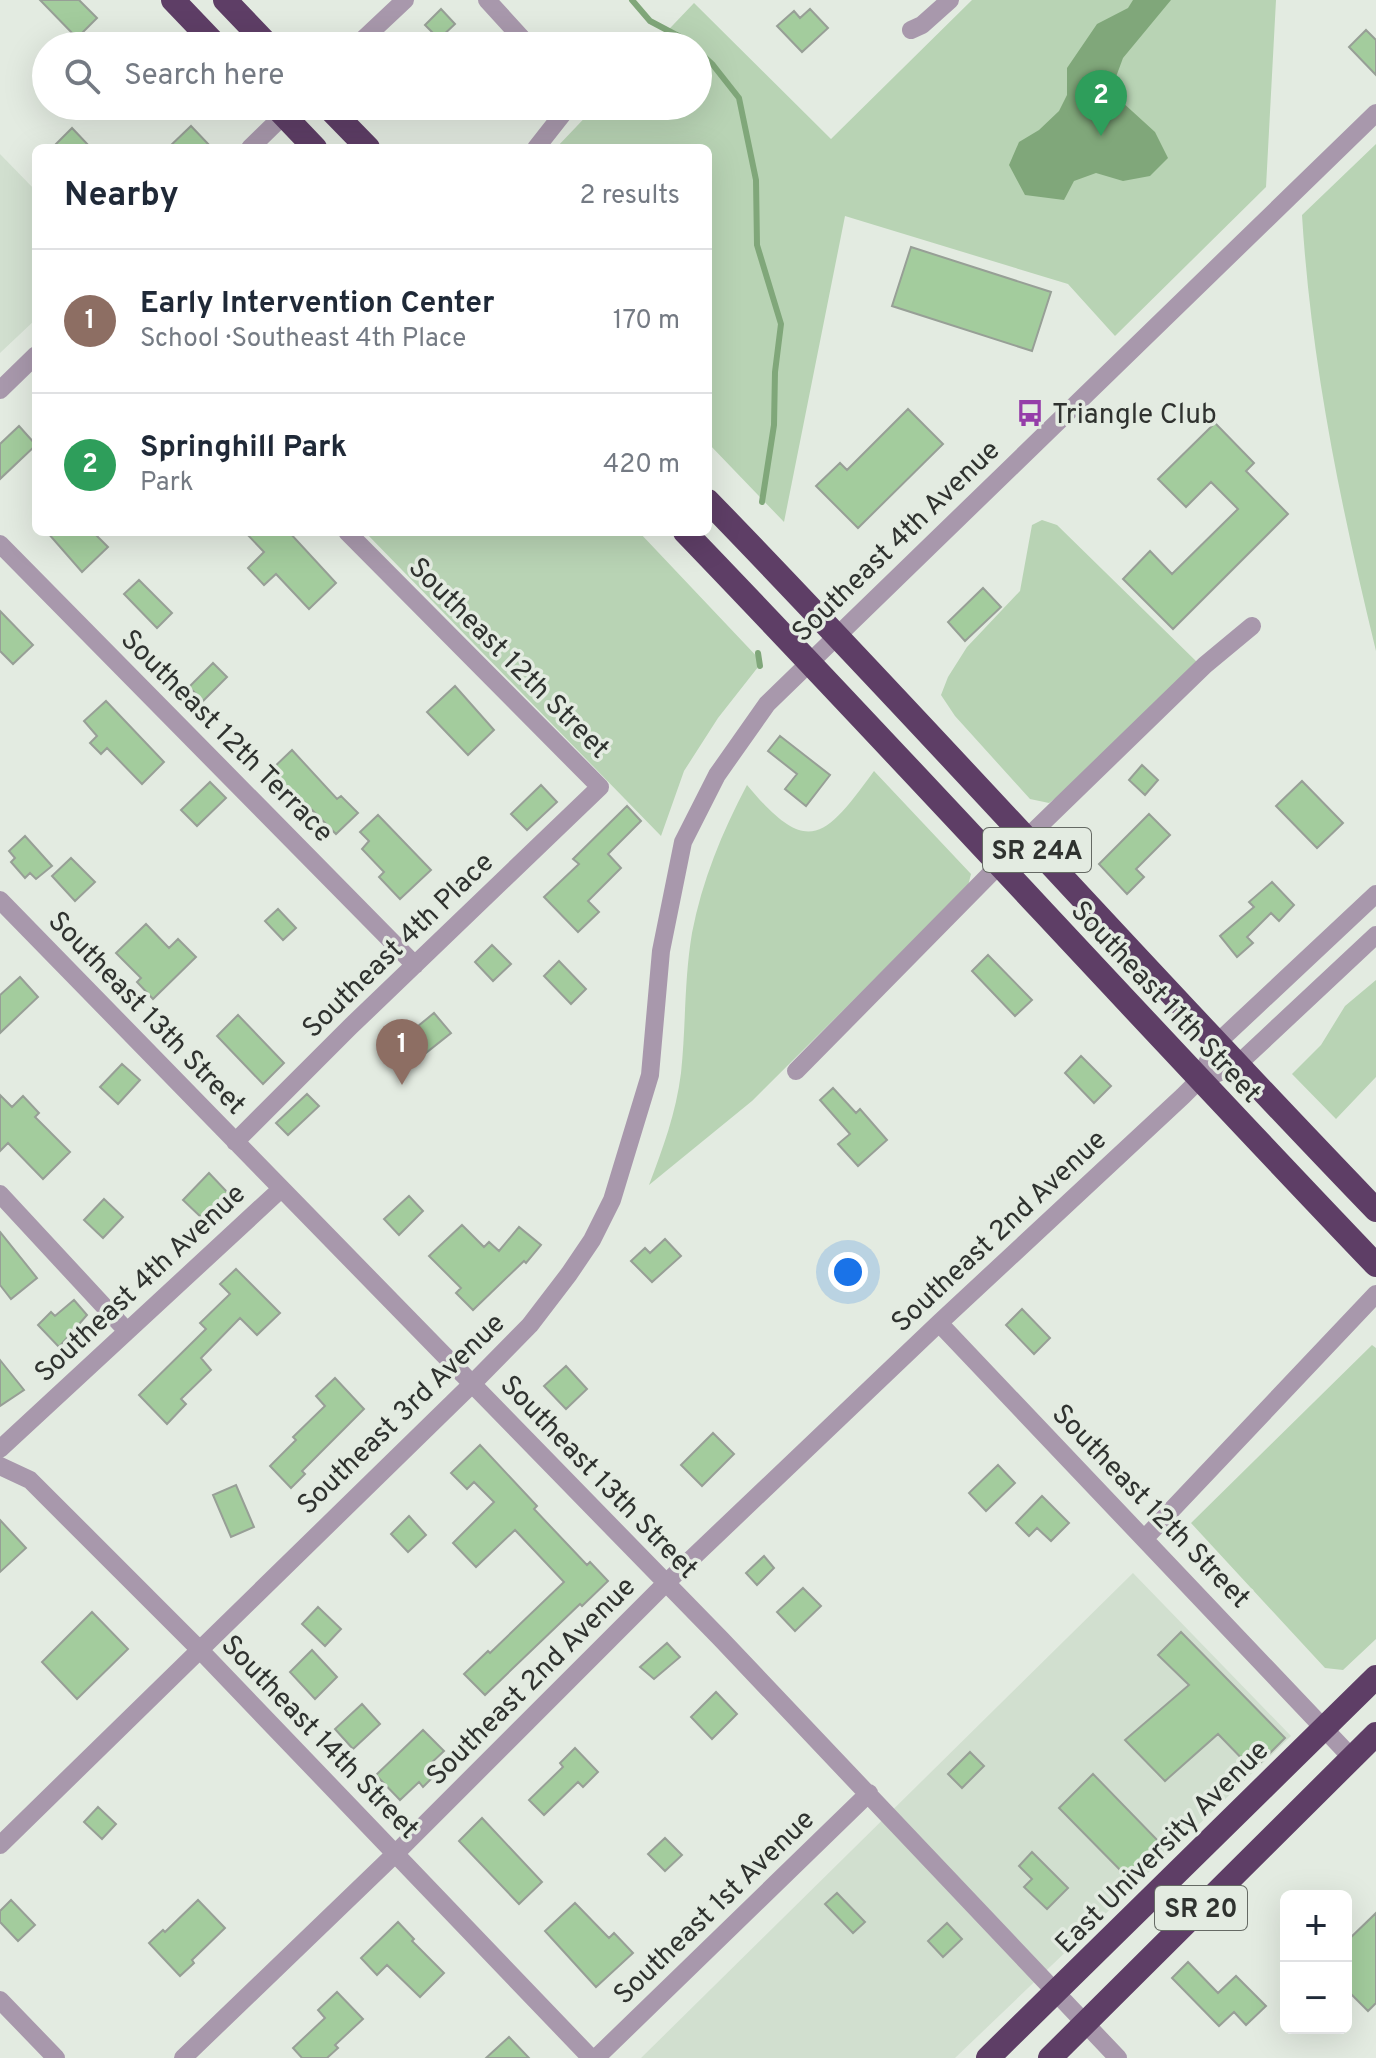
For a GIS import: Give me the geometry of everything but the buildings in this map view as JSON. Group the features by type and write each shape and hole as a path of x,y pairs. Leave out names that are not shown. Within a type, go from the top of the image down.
{"highway":[{"path":"173,0 204,32"},
{"path":"225,0 256,32"},
{"path":"293,120 312,144"},
{"path":"341,120 364,144"},
{"name":"Southeast 11th Street","path":"712,505 838,635 1236,1066 1376,1210"},
{"name":"Southeast 11th Street","path":"689,536 1376,1265"},
{"name":"East University Avenue","path":"988,2058 1376,1677"},
{"name":"SR 20","path":"1050,2058 1376,1734"}],"street":[{"path":"371,32 405,0"},
{"path":"487,0 516,32"},
{"path":"911,30 922,25 950,0"},
{"name":"Southeast 4th Avenue","path":"665,922 683,842 717,775 767,704 1376,113"},
{"path":"253,144 274,120"},
{"path":"539,144 558,120"},
{"path":"0,390 32,359"},
{"name":"Southeast 12th Street","path":"351,536 600,787"},
{"name":"Southeast 12th Terrace","path":"0,544 415,965"},
{"path":"796,1071 1026,838 1205,665 1252,626"},
{"name":"Southeast 4th Place","path":"235,1142 600,787"},
{"name":"Southeast 2nd Avenue","path":"183,2058 395,1854 666,1583 1199,1080 1216,1044 1376,894"},
{"name":"Southeast 13th Street","path":"0,900 869,1793 1118,2058"},
{"name":"Southeast 3rd Avenue","path":"0,1845 472,1384 530,1325 569,1274 592,1240 612,1200 650,1075 652,1024 665,922"},
{"name":"Southeast 2nd Avenue","path":"1199,1080 1236,1066 1376,935"},
{"name":"Southeast 4th Avenue","path":"0,1449 281,1189"},
{"path":"0,1194 126,1330"},
{"path":"1145,1538 1376,1294"},
{"name":"Southeast 12th Street","path":"939,1323 1352,1758"},
{"name":"Southeast 14th Street","path":"0,1466 30,1480 199,1649 594,2058"},
{"name":"Southeast 1st Avenue","path":"594,2058 869,1793"},
{"path":"0,2000 56,2058"}],"shaded area":[{"path":"972,0 1276,0 1266,187 1115,336 1068,284 845,216 784,522 712,447 712,144 560,144 583,120 712,120 712,32 666,32 694,3 831,139"},
{"path":"1133,0 1171,0 1123,58 1113,85 1121,101 1155,132 1168,158 1150,176 1123,181 1096,173 1074,181 1064,200 1025,195 1009,165 1019,142 1039,130 1059,111 1067,95 1067,68 1097,24 1128,8"},
{"path":"1376,144 1376,651 1329,434 1312,325 1302,215"},
{"path":"0,154 32,187 32,323 0,353"},
{"path":"1042,520 1057,525 1199,664 1075,784 1049,803 1030,799 955,716 941,695 948,677 967,647 1020,591 1032,525"},
{"path":"369,536 643,536 762,662 718,718 684,771 661,836"},
{"path":"874,771 971,874 968,886 752,1101 649,1185 679,1088 688,968 696,914 714,857 747,785 785,823 800,830 814,831 828,825 842,812"},
{"path":"1376,980 1376,1077 1336,1119 1292,1074 1321,1045 1345,1006"},
{"path":"1372,1345 1376,1348 1376,1639 1343,1670 1325,1668 1191,1523"},
{"path":"1133,1573 1291,1736 955,2058 641,2058"}],"waterway":[{"path":"632,0 650,21 671,32"},
{"path":"712,64 739,98 756,180 757,245 781,324 775,372 774,425 762,502"},
{"path":"758,653 760,666"}],"place":[{"name":"Springhill Park","path":"1101,136"},
{"name":"Triangle Club","path":"1030,413"},
{"name":"Early Intervention Center","path":"402,1085"}]}
